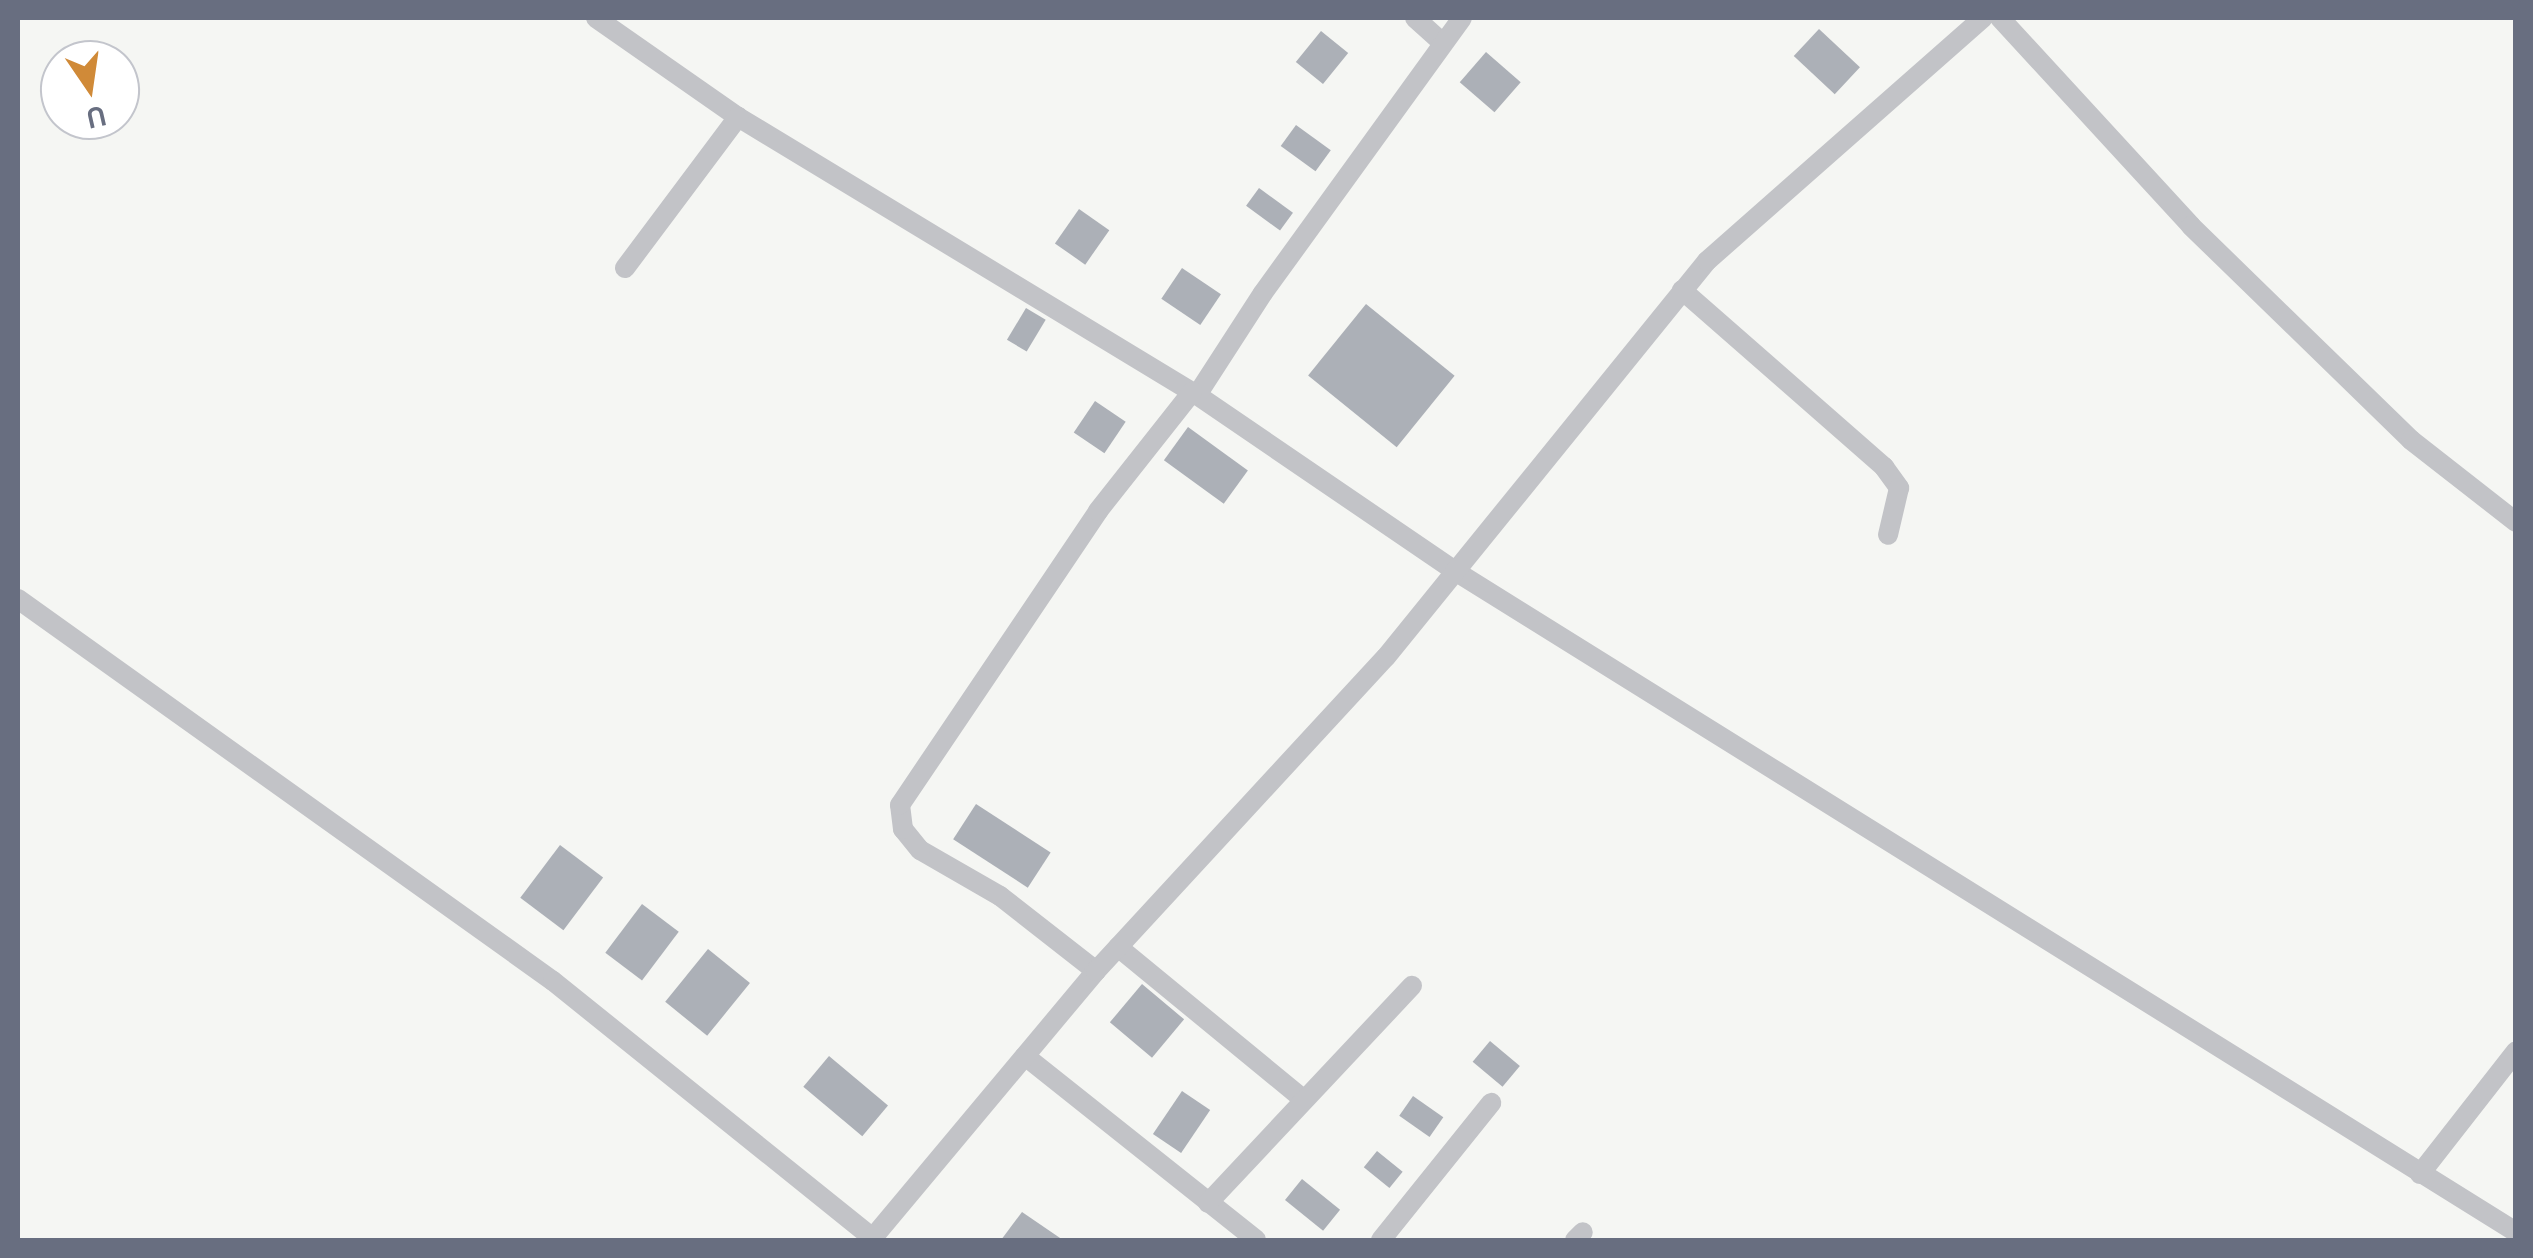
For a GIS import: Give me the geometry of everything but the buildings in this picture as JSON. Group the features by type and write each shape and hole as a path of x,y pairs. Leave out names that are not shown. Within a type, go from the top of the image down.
{"street":[{"path":"596,18 738,117 1202,385 1455,571 2516,1232"},
{"path":"1415,18 1442,42"},
{"path":"1096,971 1000,896 920,850 903,829 900,805 1098,511 1202,385 1462,18"},
{"path":"18,599 553,981 872,1239 1096,971 1386,657 1682,290 1782,189 1983,18"},
{"path":"2000,18 2191,226 2410,440 2516,522"},
{"path":"625,268 738,117"},
{"path":"1682,290 1884,467 1900,488 1888,534"},
{"path":"1118,947 1303,1099"},
{"path":"1208,1203 1412,986"},
{"path":"2420,1174 2516,1052"},
{"path":"1024,1056 1256,1240"},
{"path":"1382,1240 1491,1103"}]}
